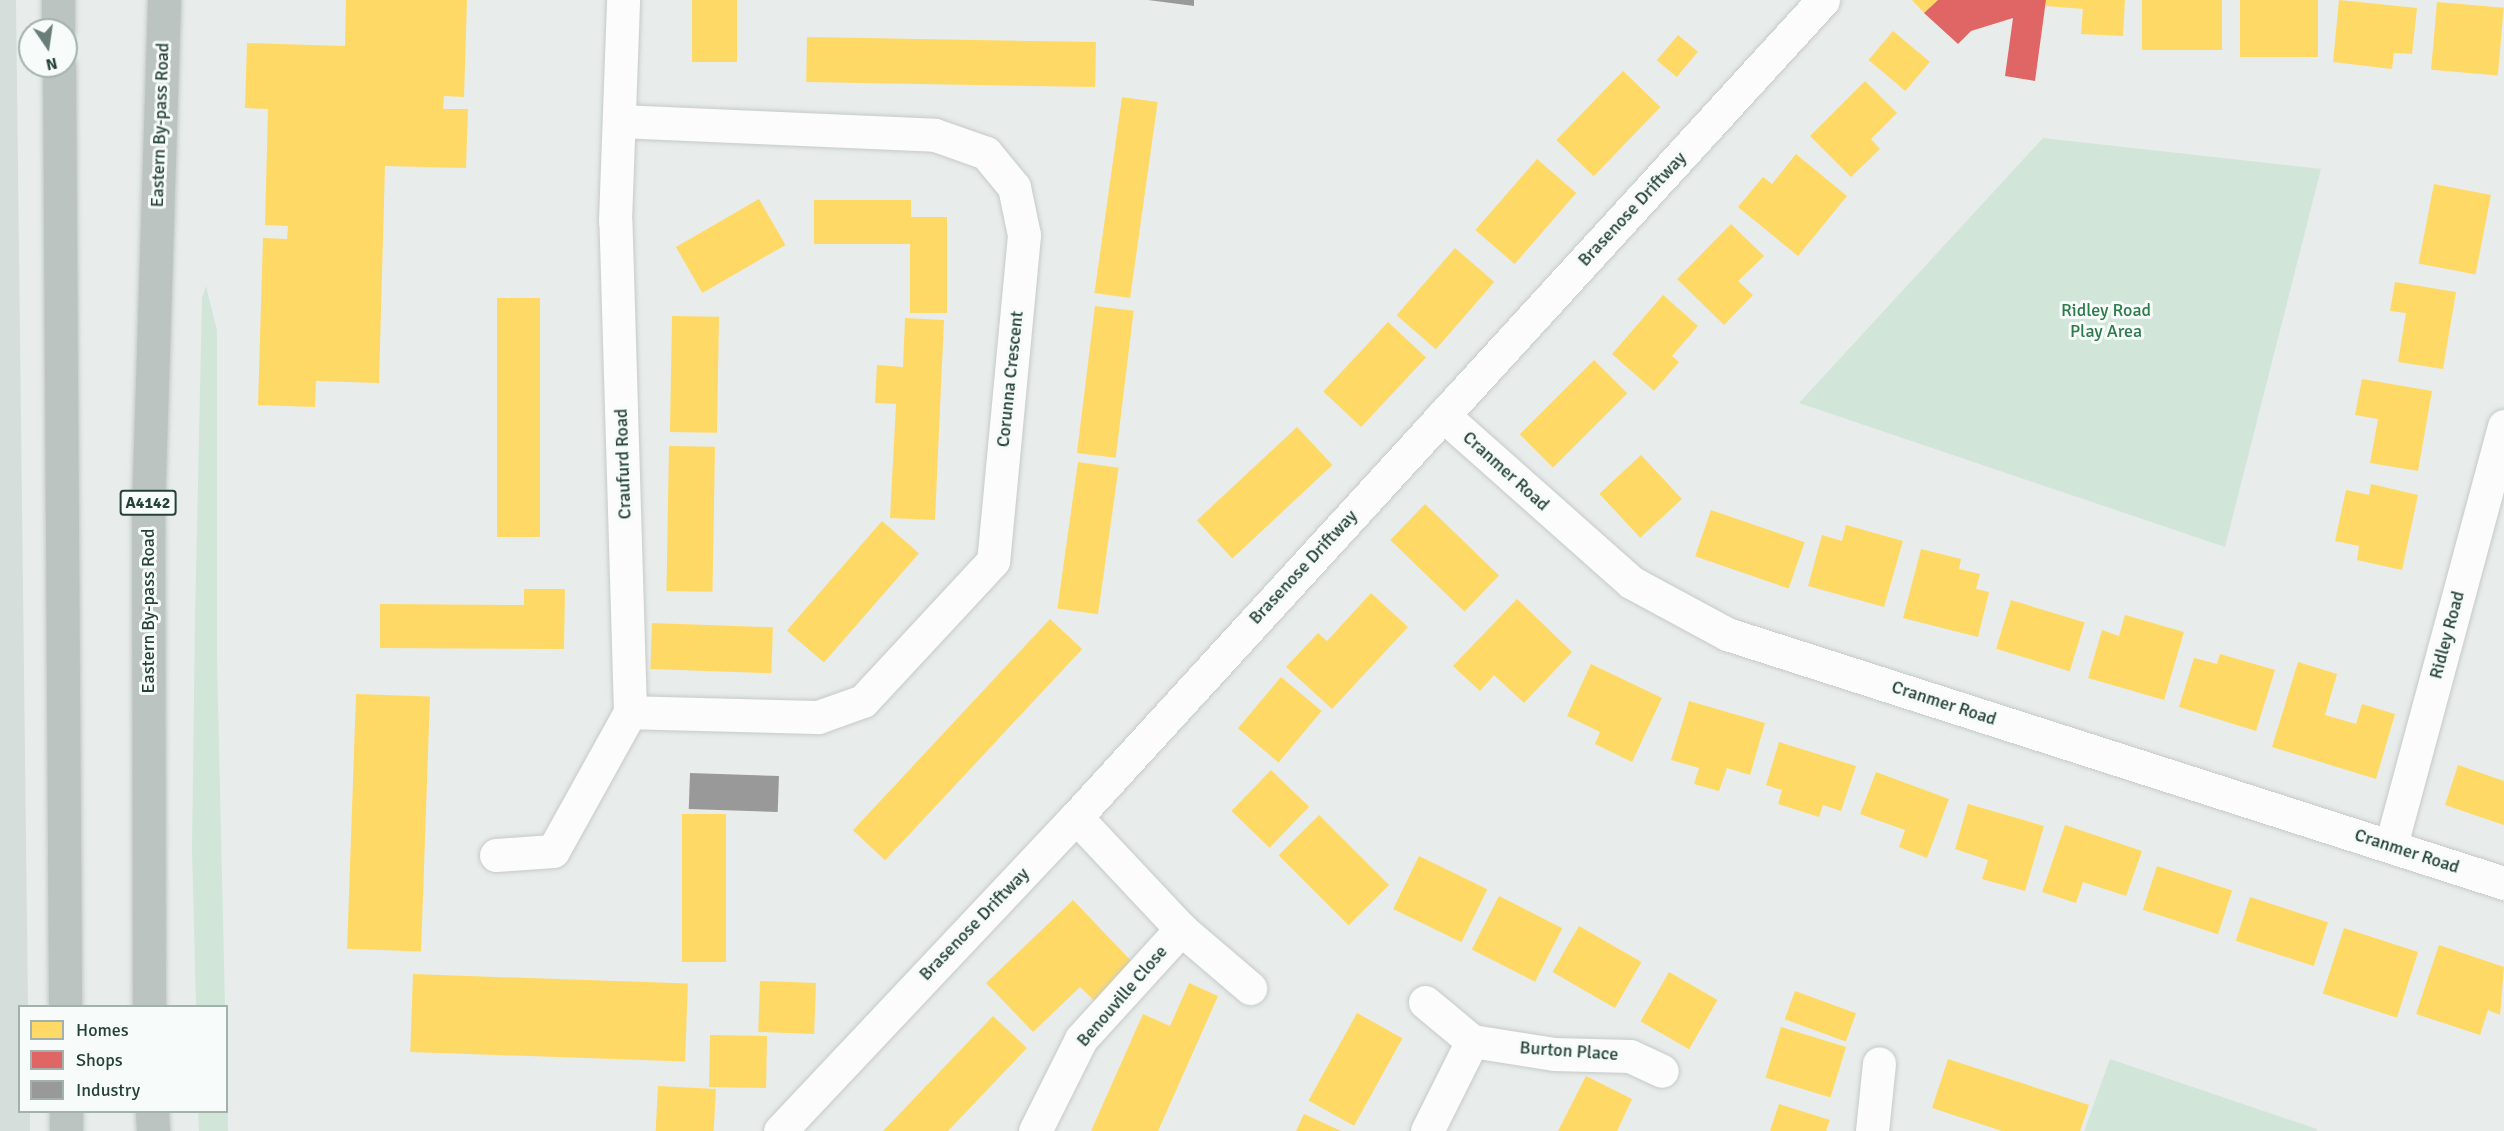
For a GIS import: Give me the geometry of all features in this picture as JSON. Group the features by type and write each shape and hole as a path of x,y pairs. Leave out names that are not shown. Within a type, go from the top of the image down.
{"highway":[{"path":"58,0 58,18"},
{"name":"Eastern By-pass Road","path":"149,1005 148,510 164,0"},
{"path":"59,78 65,1005"},
{"path":"66,1113 66,1131"},
{"path":"152,1113 153,1131"}],"street":[{"name":"Craufurd Road","path":"622,0 615,221 630,712"},
{"name":"Brasenose Driftway","path":"780,1131 1076,817 1823,0"},
{"name":"Corunna Crescent","path":"619,121 935,135 986,153 1014,187 1024,235 993,561 863,702 819,717 630,712"},
{"name":"Cranmer Road","path":"1443,415 1631,582 1727,634 2504,883"},
{"name":"Ridley Road","path":"2391,845 2504,426"},
{"path":"496,855 553,851 630,712"},
{"name":"Benouville Close","path":"1076,817 1181,928 1250,988"},
{"name":"Benouville Close","path":"1035,1131 1081,1039 1181,928"},
{"path":"1425,1002 1472,1041 1427,1131"},
{"name":"Burton Place","path":"1472,1041 1554,1054 1629,1056 1662,1071"},
{"path":"1872,1131 1879,1063"}],"shaded area":[{"path":"0,0 16,0 28,1005 18,1005 18,1113 30,1113 30,1131 0,1131"}],"green space":[{"name":"Ridley Road Play Area","path":"2043,138 2321,169 2225,547 1799,403"},
{"path":"206,286 217,330 217,658 225,1005 196,1005 192,849 202,298"},
{"path":"2110,1059 2317,1129 2317,1131 2084,1131"},
{"path":"198,1113 228,1113 228,1131 199,1131"}],"building: Homes":[{"path":"346,0 467,0 464,97 444,96 443,109 468,109 466,168 385,166 379,383 316,381 315,407 258,405 263,238 287,239 288,226 265,225 268,109 245,108 247,43 345,46"},
{"path":"692,0 737,0 737,62 692,62"},
{"path":"1912,0 1938,0 1924,13"},
{"path":"2046,0 2125,0 2123,36 2081,34 2083,9 2046,6"},
{"path":"2142,0 2222,0 2222,50 2142,50"},
{"path":"2240,0 2318,0 2318,57 2240,57"},
{"path":"2339,0 2417,8 2412,54 2394,53 2392,69 2333,62"},
{"path":"2437,2 2504,8 2498,76 2431,70"},
{"path":"1893,31 1930,62 1905,91 1869,60"},
{"path":"1678,35 1698,52 1677,77 1657,60"},
{"path":"807,37 1096,42 1095,87 806,82"},
{"path":"1623,71 1660,107 1594,176 1556,140"},
{"path":"1865,81 1897,113 1871,139 1880,149 1851,177 1810,136"},
{"path":"1122,97 1158,102 1130,298 1094,293"},
{"path":"1796,154 1847,196 1798,256 1738,207 1763,177 1772,184"},
{"path":"1537,159 1576,193 1515,264 1475,230"},
{"path":"2434,184 2491,195 2475,275 2419,264"},
{"path":"759,199 786,245 702,293 676,247"},
{"path":"814,200 911,200 911,217 947,217 947,313 910,313 910,244 814,244"},
{"path":"1731,224 1764,256 1738,281 1753,295 1724,325 1677,279"},
{"path":"1455,248 1494,282 1436,349 1397,315"},
{"path":"2395,282 2456,292 2443,369 2398,362 2406,313 2390,311"},
{"path":"1663,295 1698,326 1672,356 1679,362 1654,391 1612,354"},
{"path":"497,298 540,298 540,537 497,537"},
{"path":"1095,306 1134,311 1116,458 1077,453"},
{"path":"672,316 719,317 717,433 670,432"},
{"path":"905,318 944,320 935,520 890,518 896,404 875,403 877,365 903,367"},
{"path":"1388,322 1426,357 1361,427 1323,391"},
{"path":"1594,360 1627,393 1553,467 1520,434"},
{"path":"2362,379 2432,391 2418,471 2370,463 2378,419 2355,415"},
{"path":"1297,427 1332,465 1232,558 1197,520"},
{"path":"669,446 715,447 712,592 666,591"},
{"path":"1641,455 1682,499 1640,538 1599,494"},
{"path":"1078,462 1119,468 1098,614 1057,609"},
{"path":"2371,484 2418,495 2402,570 2357,560 2359,546 2335,541 2346,490 2369,495"},
{"path":"1425,504 1499,576 1464,612 1390,540"},
{"path":"1711,510 1805,542 1789,589 1695,556"},
{"path":"882,521 919,553 824,663 787,630"},
{"path":"1846,525 1903,541 1884,607 1808,586 1822,535 1842,541"},
{"path":"1921,549 1961,559 1959,569 1980,574 1976,589 1989,592 1978,637 1903,618"},
{"path":"524,589 565,589 564,649 380,648 380,604 524,605"},
{"path":"1371,593 1408,627 1332,709 1286,667 1318,633 1327,641"},
{"path":"1517,599 1572,652 1524,703 1494,675 1480,691 1453,666"},
{"path":"2011,600 2085,623 2070,671 1996,649"},
{"path":"2125,615 2184,632 2164,700 2088,678 2102,630 2119,636"},
{"path":"1050,619 1082,649 885,860 853,830"},
{"path":"652,623 773,627 771,673 650,669"},
{"path":"2220,654 2275,670 2256,731 2179,707 2194,658 2217,664"},
{"path":"2298,662 2337,674 2325,715 2356,724 2362,704 2395,714 2376,779 2272,747"},
{"path":"1591,664 1662,698 1632,762 1595,744 1600,732 1567,716"},
{"path":"1281,677 1322,711 1279,762 1238,728"},
{"path":"356,694 430,697 421,951 347,949"},
{"path":"1689,701 1765,723 1750,775 1727,768 1719,791 1694,784 1699,768 1671,760"},
{"path":"1779,742 1856,766 1841,811 1823,805 1819,817 1778,804 1782,790 1766,785"},
{"path":"2458,765 2504,781 2504,825 2445,805"},
{"path":"1271,770 1309,807 1270,848 1231,811"},
{"path":"1876,772 1949,799 1927,858 1899,847 1905,830 1860,814"},
{"path":"1968,804 2044,826 2025,891 1982,879 1988,860 1955,849"},
{"path":"682,814 726,814 726,962 682,962"},
{"path":"1319,815 1389,885 1349,925 1279,855"},
{"path":"2065,825 2142,851 2126,896 2083,882 2076,903 2042,892"},
{"path":"1419,856 1487,889 1461,942 1393,909"},
{"path":"2157,866 2232,890 2218,934 2143,910"},
{"path":"1499,896 1562,928 1535,982 1472,949"},
{"path":"2250,897 2328,922 2314,966 2236,941"},
{"path":"1073,900 1136,966 1097,1003 1080,987 1033,1032 986,983"},
{"path":"1579,926 1641,962 1615,1008 1552,972"},
{"path":"2344,928 2418,952 2397,1018 2323,994"},
{"path":"2439,945 2504,967 2500,1015 2488,1010 2480,1035 2416,1014"},
{"path":"1669,972 1717,1000 1689,1049 1640,1021"},
{"path":"413,974 688,984 685,1062 410,1052"},
{"path":"760,981 816,983 814,1034 758,1032"},
{"path":"1189,983 1218,996 1158,1131 1091,1131 1143,1014 1170,1026"},
{"path":"1795,991 1856,1013 1846,1041 1785,1019"},
{"path":"1357,1013 1402,1038 1354,1126 1309,1100"},
{"path":"993,1016 1027,1048 948,1131 883,1131"},
{"path":"1781,1027 1846,1047 1831,1098 1766,1078"},
{"path":"710,1035 767,1036 766,1088 709,1087"},
{"path":"1948,1059 2089,1105 2080,1131 2002,1131 1932,1108"},
{"path":"1586,1076 1632,1099 1617,1131 1558,1131"},
{"path":"658,1086 716,1089 714,1131 656,1131"},
{"path":"1779,1104 1830,1120 1826,1131 1770,1131"},
{"path":"1304,1114 1341,1131 1296,1131"}],"building: Shops":[{"path":"1938,0 2046,0 2035,81 2005,76 2013,18 1971,31 1958,44 1924,13"}],"building: Industry":[{"path":"1148,0 1194,0 1194,6"},
{"path":"690,773 779,776 778,812 689,809"}]}
